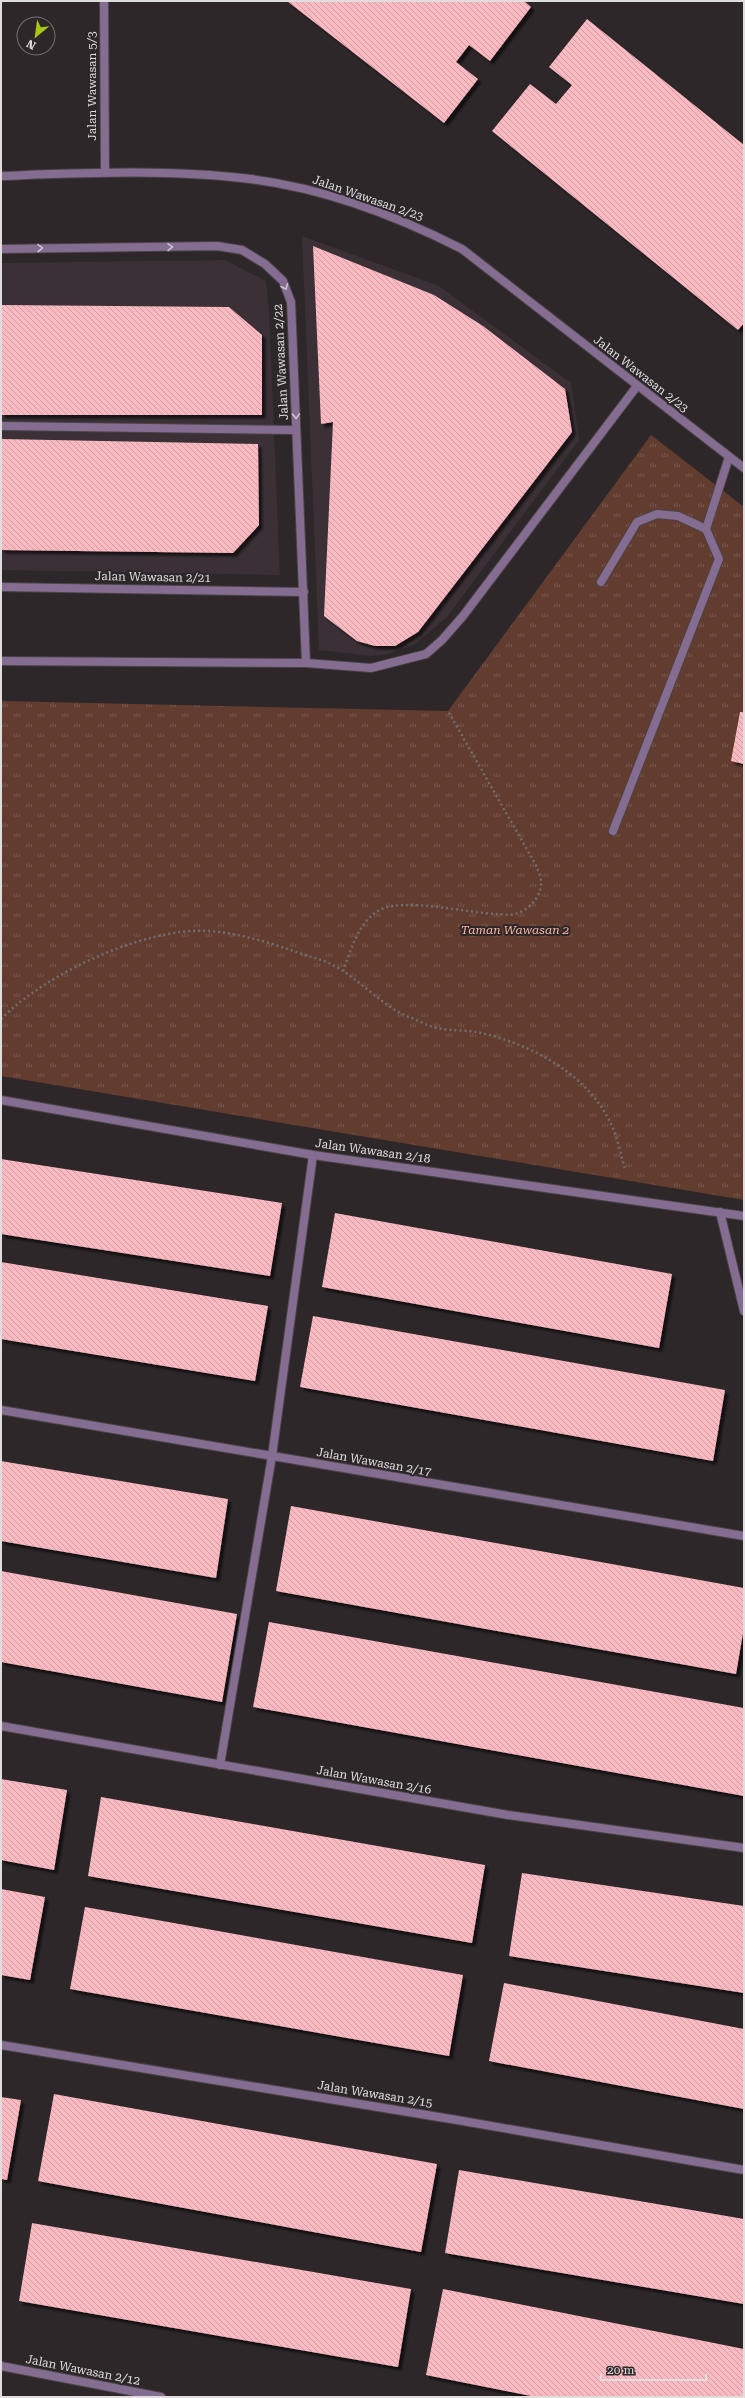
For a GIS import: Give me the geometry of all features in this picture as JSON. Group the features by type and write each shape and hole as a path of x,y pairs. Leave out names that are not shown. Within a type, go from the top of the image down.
{"street":[{"name":"Jalan Wawasan 5/3","path":"104,1 105,172"},
{"name":"Jalan Wawasan 2/23","path":"1,176 105,172 174,173 251,179 309,190 416,226 462,249 744,468"},
{"name":"Jalan Wawasan 2/22","path":"1,249 217,246 242,250 265,264 283,281 291,302 306,663"},
{"path":"1,661 306,663 371,668 426,654 442,640 463,616 637,386"},
{"path":"1,426 296,430"},
{"path":"613,831 719,559 706,529 729,457"},
{"path":"602,582 637,522 657,514 678,516 706,529"},
{"name":"Jalan Wawasan 2/21","path":"1,587 304,592"},
{"name":"Jalan Wawasan 2/18","path":"1,1100 313,1155 744,1216"},
{"path":"220,1765 272,1456 313,1155"},
{"path":"720,1212 744,1311"},
{"name":"Jalan Wawasan 2/17","path":"1,1410 744,1536"},
{"name":"Jalan Wawasan 2/16","path":"1,1726 508,1815 744,1848"},
{"name":"Jalan Wawasan 2/15","path":"1,2045 457,2120 744,2170"},
{"name":"Jalan Wawasan 2/12","path":"1,2366 161,2397"}],"path":[{"path":"343,971 353,944 363,925 382,909 398,905 421,905 461,912 514,915 528,908 538,897 541,881 537,867 448,711"},
{"path":"1,1019 16,1003 39,988 107,952 175,933 208,931 259,940 333,964 402,1014 437,1028 477,1032 520,1046 556,1064 586,1088 609,1120 625,1169"}],"shaded area":[{"path":"302,236 439,286 571,383 579,440 447,617 415,644 389,654 371,656 319,650"},
{"path":"225,260 266,281 269,311 280,575 1,570 1,263"}],"green space":[{"name":"Taman Wawasan 2","path":"651,435 744,507 744,1200 1,1076 1,701 448,711"}],"building":[{"path":"287,1 524,1 531,7 490,61 469,45 456,62 478,79 444,123"},
{"path":"587,19 744,145 744,323 738,330 492,131 530,84 556,104 572,85 549,67"},
{"path":"313,246 434,295 483,326 565,389 572,432 418,632 395,646 375,646 357,641 324,616 333,422 321,424"},
{"path":"1,305 229,307 262,335 262,415 1,415"},
{"path":"1,439 258,444 259,525 233,553 1,550"},
{"path":"740,712 744,712 744,764 731,761"},
{"path":"1,1159 282,1203 270,1276 1,1234"},
{"path":"335,1213 672,1274 659,1348 322,1287"},
{"path":"1,1262 268,1306 255,1381 1,1339"},
{"path":"313,1316 725,1390 713,1461 300,1387"},
{"path":"1,1461 228,1499 216,1578 1,1541"},
{"path":"291,1506 744,1588 744,1627 736,1674 276,1591"},
{"path":"1,1571 237,1614 222,1702 1,1662"},
{"path":"269,1622 744,1708 744,1796 253,1707"},
{"path":"1,1779 67,1790 54,1870 1,1860"},
{"path":"101,1797 485,1865 472,1943 88,1876"},
{"path":"522,1873 744,1906 744,1993 509,1956"},
{"path":"1,1889 45,1897 30,1980 1,1975"},
{"path":"85,1907 463,1975 449,2056 70,1989"},
{"path":"504,1983 744,2029 744,2109 489,2061"},
{"path":"54,2094 437,2164 421,2252 38,2181"},
{"path":"1,2097 21,2100 7,2180 1,2179"},
{"path":"459,2170 744,2219 744,2304 445,2253"},
{"path":"32,2223 411,2289 398,2367 19,2301"},
{"path":"443,2289 744,2349 744,2397 536,2397 426,2375"}]}
